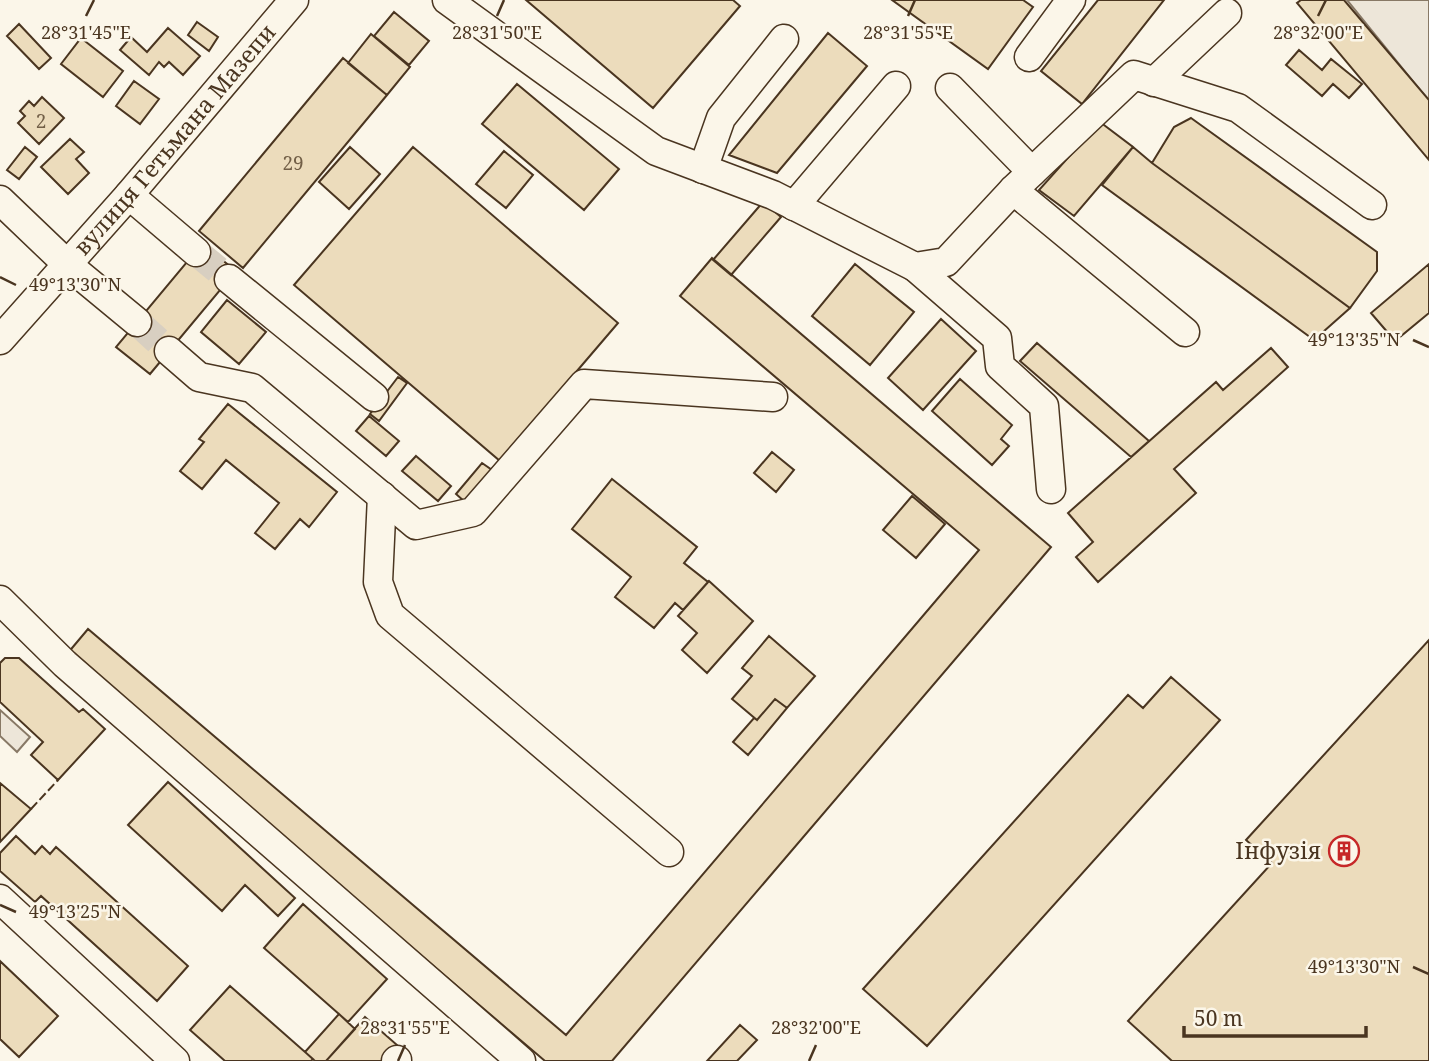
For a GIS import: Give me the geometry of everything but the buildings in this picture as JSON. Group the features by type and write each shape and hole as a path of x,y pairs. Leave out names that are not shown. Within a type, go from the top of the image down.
{"street":[{"name":"вулиця Гетьмана Мазепи","path":"0,340 129,195 294,0"},
{"path":"447,0 656,151 773,195 915,267 997,338 1000,366 1044,406 1051,489"},
{"path":"1029,57 1070,0"},
{"path":"1154,82 1227,13"},
{"path":"704,169 721,118 785,39"},
{"path":"915,267 946,262 1023,181 1135,75 1238,108 1372,205"},
{"path":"794,206 895,86"},
{"path":"950,88 1023,181 1185,332"},
{"path":"129,195 196,252"},
{"path":"0,200 68,265 137,323"},
{"path":"229,279 374,397"},
{"path":"169,351 199,377 252,388 416,525 472,512 584,384 773,397"},
{"path":"382,496 378,582 390,615 669,852"},
{"path":"0,600 65,664 521,1061"},
{"path":"0,899 174,1061"}],"shaded area":[{"path":"1347,0 1429,0 1429,101"},
{"path":"0,710 30,737 17,752 0,736"}],"tunnel":[{"path":"196,252 229,279"},
{"path":"137,322 169,351"}],"fence":[{"path":"31,809 58,780"}],"place":[{"name":"Інфузія","path":"1344,851"}]}
